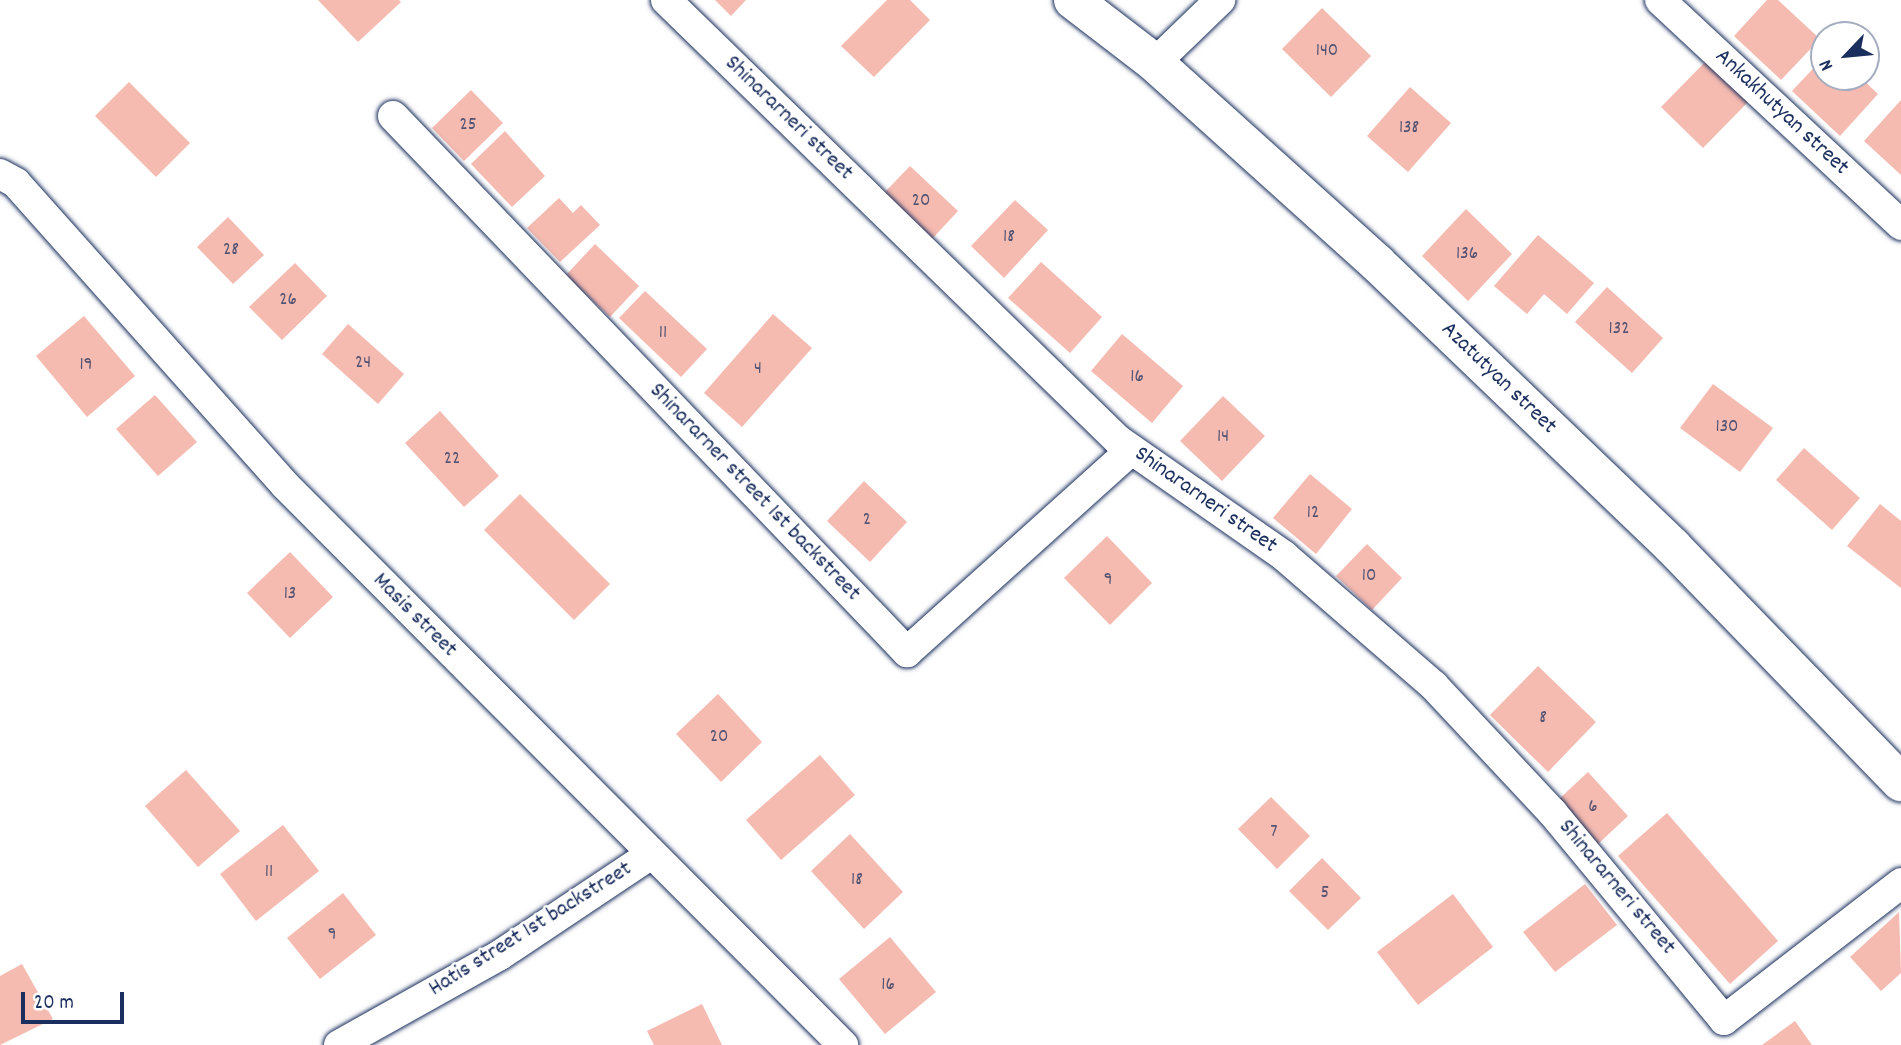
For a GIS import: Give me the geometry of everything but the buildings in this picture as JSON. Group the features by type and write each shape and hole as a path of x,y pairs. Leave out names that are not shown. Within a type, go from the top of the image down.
{"street":[{"name":"Shinararneri street","path":"666,0 1131,450 1284,556 1434,686 1552,812 1724,1020 1901,883"},
{"name":"Azatutyan street","path":"1073,0 1155,63 1377,263 1642,517 1901,782"},
{"path":"1155,63 1220,0"},
{"name":"Ankakhutyan street","path":"1660,0 1901,225"},
{"name":"Shinararner street 1st backstreet","path":"393,116 907,652 1131,450"},
{"name":"Masis street","path":"0,174 16,183 285,485 650,855 843,1045"},
{"name":"Hatis street 1st backstreet","path":"339,1045 500,955 650,855"}]}
